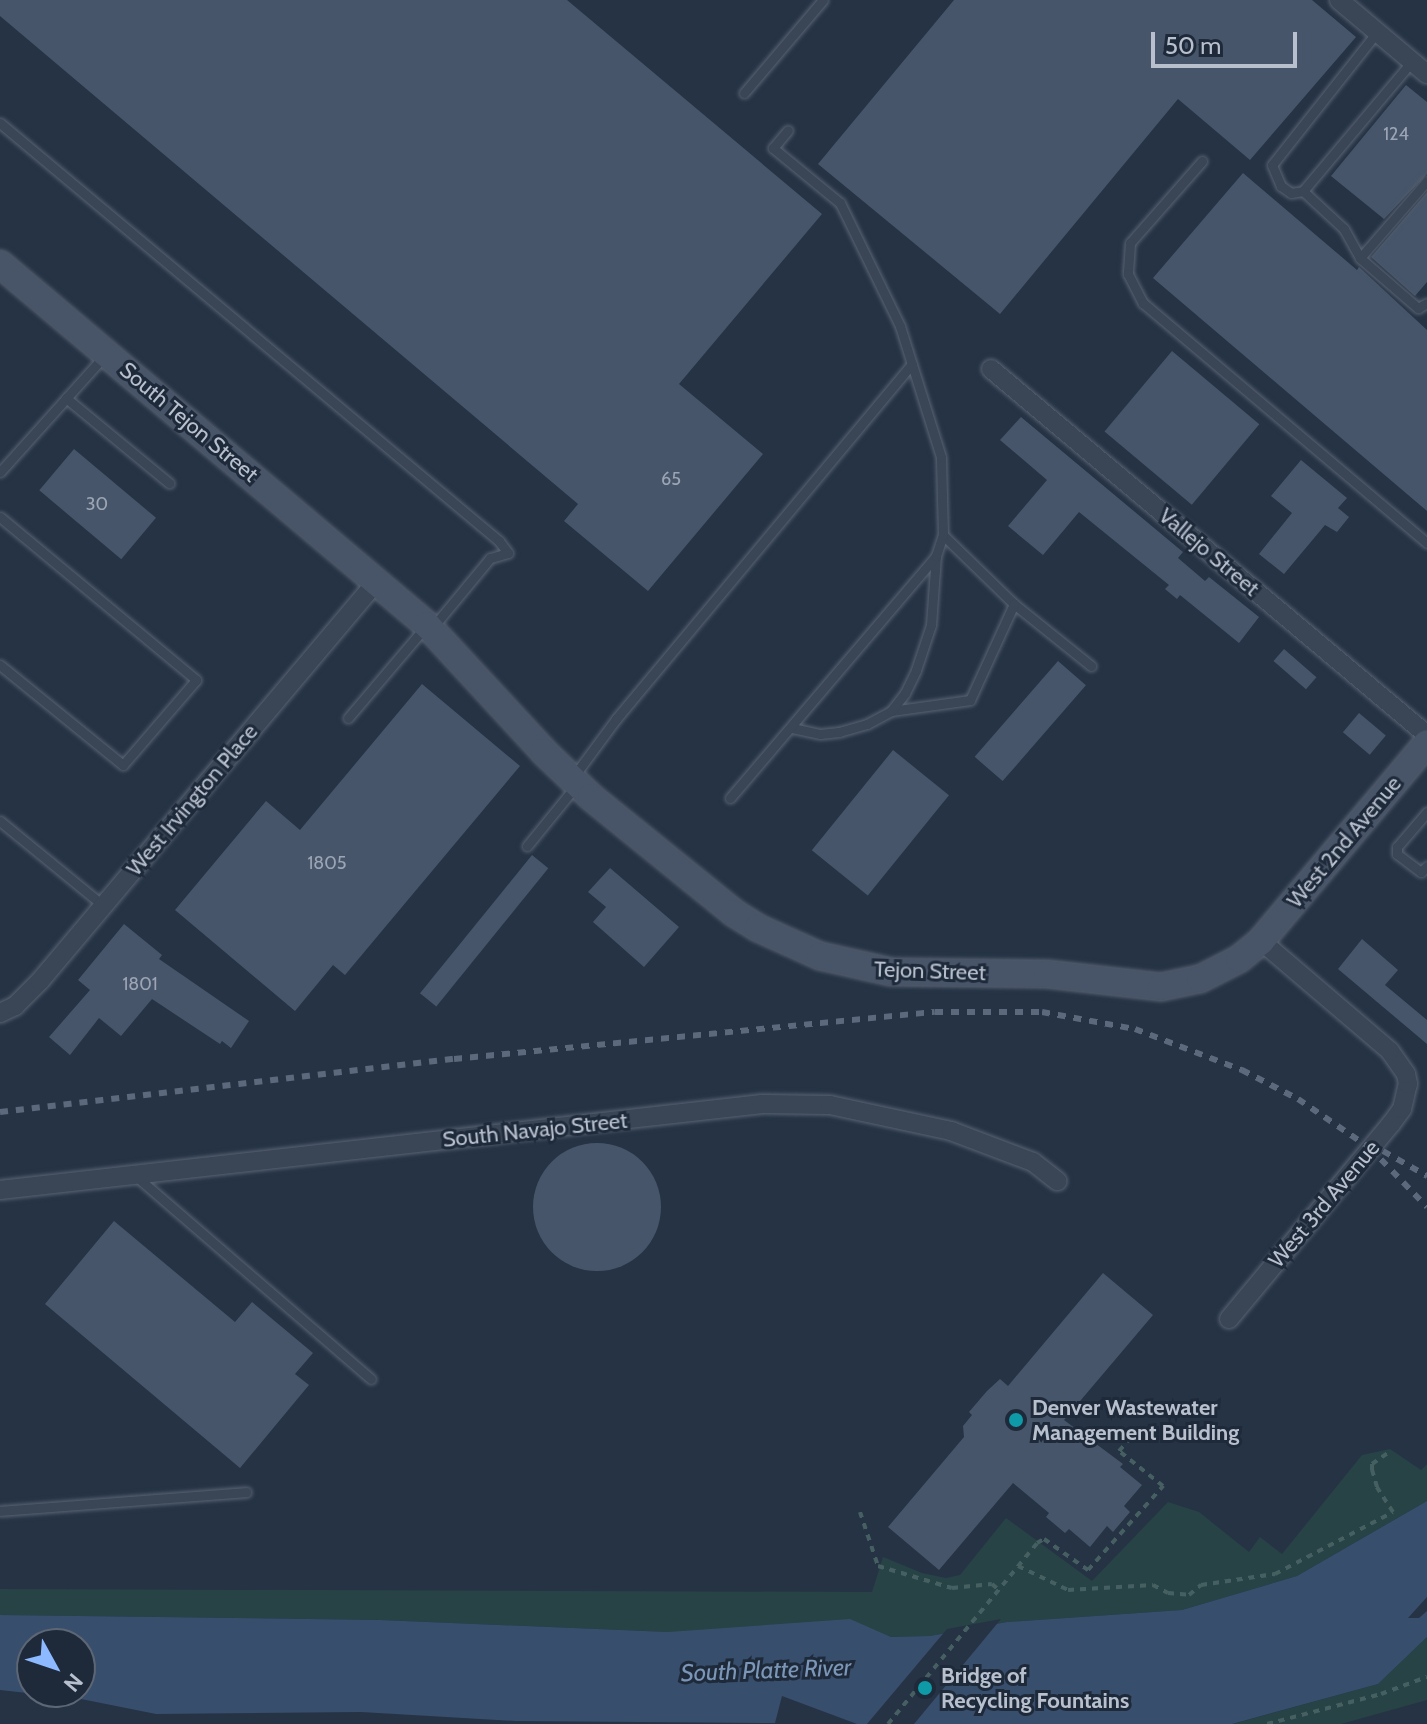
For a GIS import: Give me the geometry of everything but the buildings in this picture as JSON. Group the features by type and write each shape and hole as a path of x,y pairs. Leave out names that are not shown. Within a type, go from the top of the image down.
{"street":[{"path":"1345,2 1427,74"},
{"name":"South Tejon Street","path":"0,264 377,581"},
{"name":"Vallejo Street","path":"991,369 1427,735"},
{"name":"Tejon Street","path":"377,581 429,627 574,782 734,913 777,938 844,964 891,972 1047,974 1161,987 1182,985 1219,971 1261,941"},
{"name":"West Irvington Place","path":"0,1013 28,994 377,581"},
{"name":"West 2nd Avenue","path":"1261,941 1427,743"},
{"name":"West 3rd Avenue","path":"1229,1319 1391,1124 1402,1109 1408,1084 1406,1074 1390,1051 1261,941"},
{"name":"South Navajo Street","path":"0,1190 762,1104 830,1105 951,1131 1033,1162 1057,1181"}],"lane":[{"path":"744,93 823,0"},
{"path":"1377,32 1272,165 1281,186 1291,193 1303,191 1412,61"},
{"path":"0,123 499,541 508,553 490,558 348,718"},
{"path":"788,130 773,148 840,203 900,326 941,457 943,535 936,556 931,625 916,670 905,693 891,711"},
{"path":"1202,161 1130,243 1128,274 1143,303 1427,543"},
{"path":"1360,258 1427,181"},
{"path":"1303,191 1344,229 1360,258 1418,308 1427,303"},
{"path":"0,472 107,353"},
{"path":"527,846 635,696 912,364"},
{"path":"66,398 169,483"},
{"path":"0,517 196,680 123,765 0,665"},
{"path":"943,535 1014,604 1091,666"},
{"path":"730,798 936,556"},
{"path":"792,728 820,734 839,732 867,724 891,711 970,700 1014,604"},
{"path":"1427,812 1397,847 1397,854 1421,872 1427,866"},
{"path":"0,821 104,906"},
{"path":"134,1175 371,1379"},
{"path":"0,1511 246,1492"}],"path":[{"path":"888,1724 1018,1566 1044,1539 1088,1570 1154,1497 1163,1486 1119,1451 1135,1433"},
{"path":"1018,1566 1068,1590 1153,1585 1168,1593 1189,1595 1201,1585 1275,1574 1393,1512 1377,1487 1372,1470 1372,1464 1388,1453"},
{"path":"860,1512 878,1566 952,1588 992,1584 999,1590"},
{"path":"1267,1724 1381,1694 1427,1677"}],"green space":[{"path":"1390,1449 1421,1470 1427,1464 1427,1501 1297,1576 1182,1610 1007,1622 930,1636 891,1637 874,1630 668,1632 380,1620 0,1615 0,1589 872,1592 883,1557 922,1573 946,1578 960,1575 1006,1518 1092,1581 1168,1502 1199,1512 1249,1552 1260,1537 1282,1554 1362,1455"},
{"path":"1427,1637 1427,1700 1341,1724 1233,1724 1378,1684"}],"water":[{"name":"South Platte River","path":"1427,1501 1427,1597 1408,1618 1419,1618 1427,1611 1427,1637 1378,1684 1232,1724 857,1724 782,1696 775,1723 516,1721 361,1712 156,1714 96,1702 96,1628 16,1628 16,1692 0,1690 0,1615 380,1620 668,1632 850,1619 891,1637 930,1636 1007,1622 1182,1610 1297,1576"}],"pier":[{"path":"1001,1619 914,1724 867,1724 947,1629"}],"railway":[{"path":"0,1112 454,1059 935,1012 1042,1012 1135,1029 1242,1070 1298,1099 1370,1148 1427,1207"},
{"path":"1383,1151 1427,1176"}],"place":[{"name":"Denver Wastewater Management Building","path":"1016,1420"},
{"name":"Bridge of Recycling Fountains","path":"925,1688"}]}
